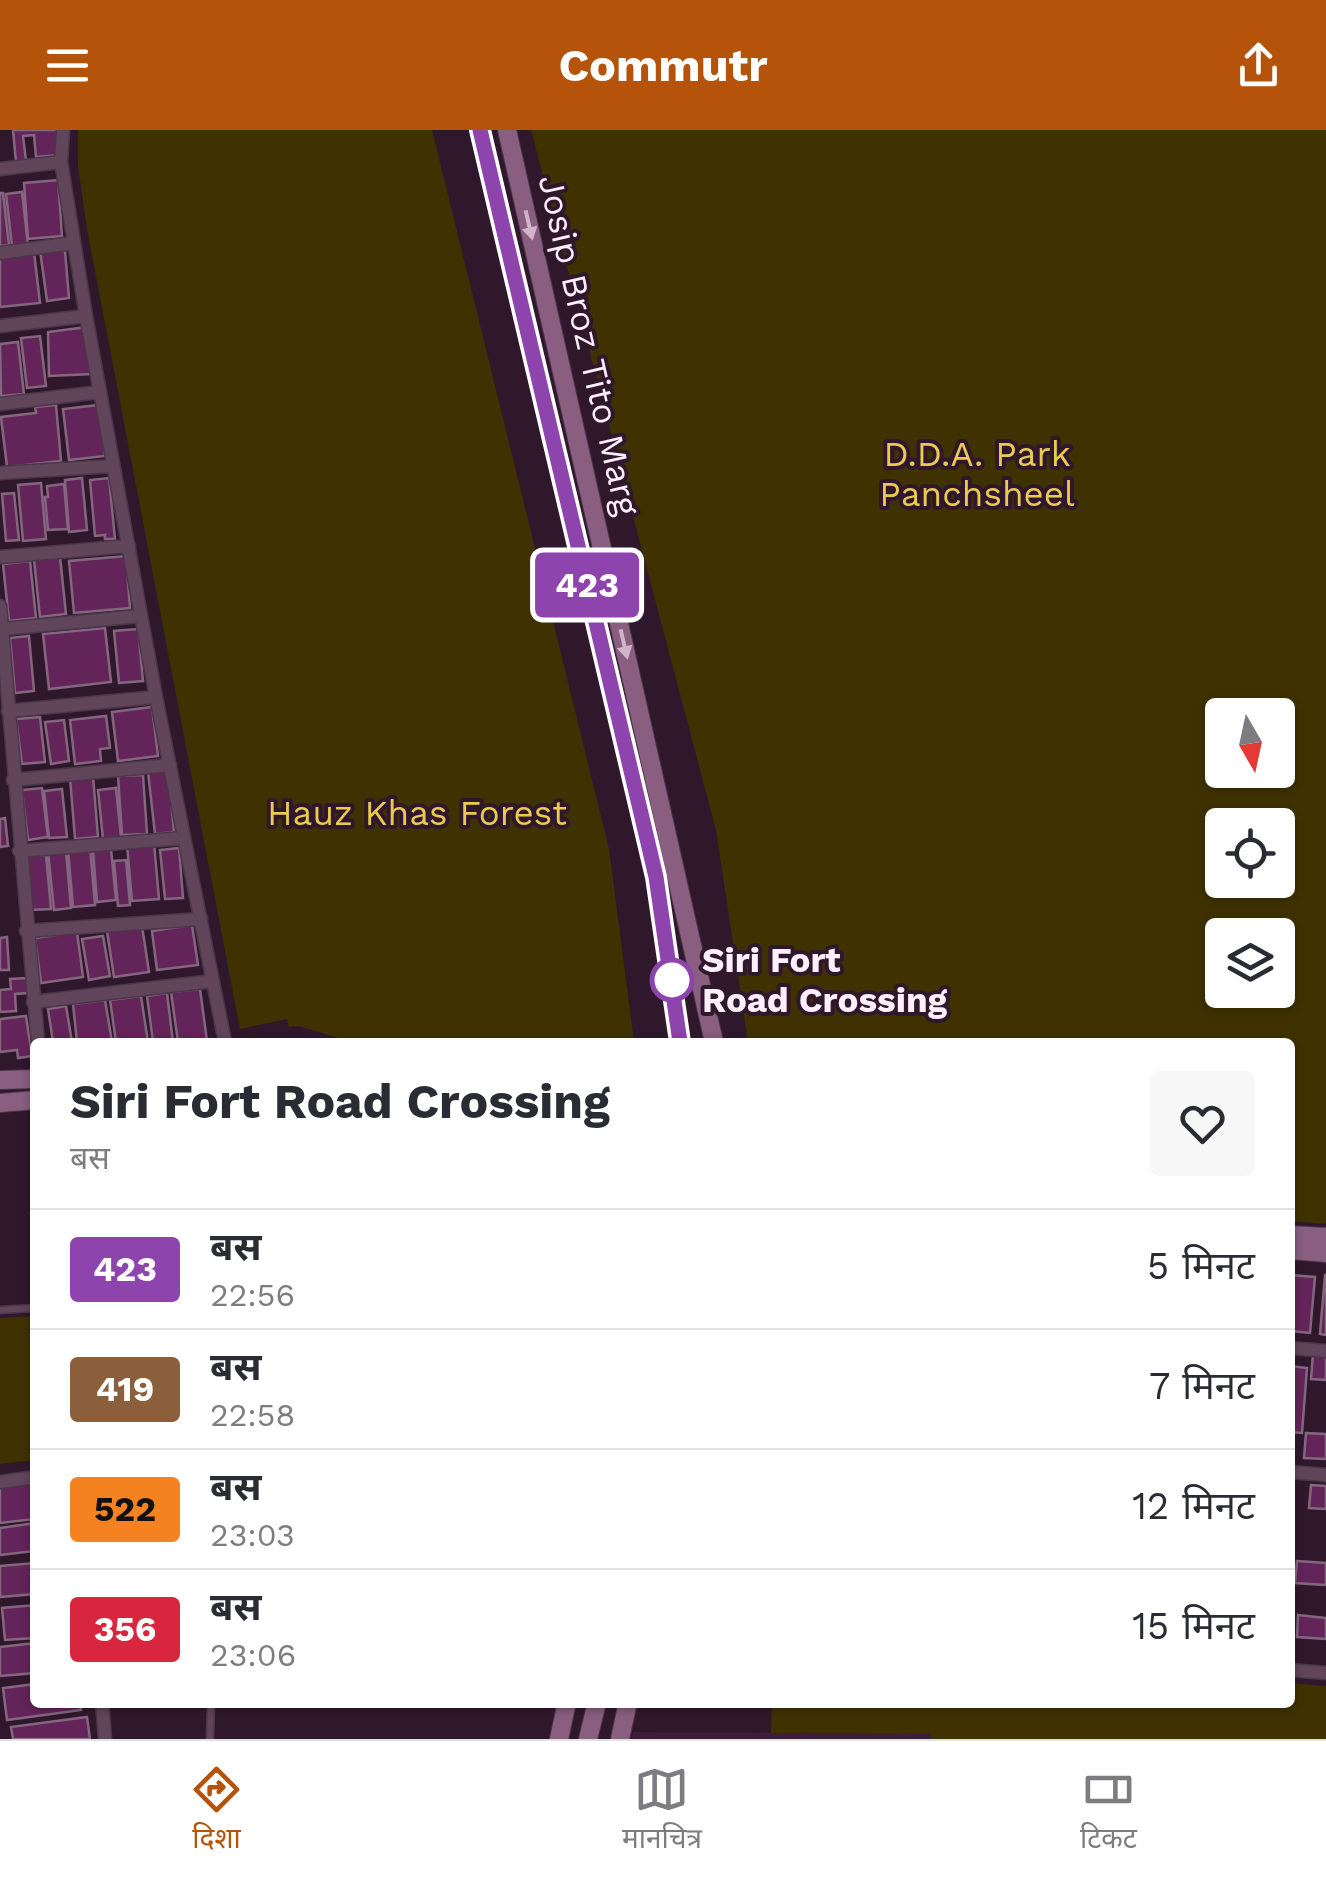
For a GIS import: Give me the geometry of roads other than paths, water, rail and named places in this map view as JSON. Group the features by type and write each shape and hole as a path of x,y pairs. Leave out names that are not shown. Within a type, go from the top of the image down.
{"main road":[{"name":"Josip Broz Tito Marg","path":"480,130 656,877 679,1038"},
{"name":"Josip Broz Tito Marg","path":"507,130 713,1038"},
{"path":"0,1080 30,1079"},
{"path":"0,1103 30,1100"},
{"path":"1295,1235 1326,1238"},
{"path":"1295,1251 1326,1254"},
{"path":"559,1739 566,1708"},
{"path":"588,1739 596,1708"},
{"path":"620,1739 627,1708"}],"street":[{"path":"63,130 62,162 86,316 224,1038"},
{"path":"0,170 62,162"},
{"path":"0,253 73,242"},
{"path":"0,326 86,316"},
{"path":"0,404 100,392"},
{"path":"0,474 113,466"},
{"path":"0,557 128,546"},
{"path":"0,606 38,1038"},
{"path":"2,629 142,616"},
{"path":"8,711 156,697"},
{"path":"13,780 170,765"},
{"path":"20,851 184,838"},
{"path":"26,931 201,919"},
{"path":"33,1002 213,981"},
{"path":"1295,1348 1326,1351"},
{"path":"1295,1472 1326,1475"},
{"path":"0,1482 30,1478"},
{"path":"1295,1670 1326,1673"},
{"path":"102,1708 105,1739"}],"lane":[{"path":"0,1310 30,1308"},
{"path":"210,1739 212,1708"}],"place":[{"name":"Siri Fort Road Crossing","path":"672,980"}],"park label":[{"name":"D.D.A. Park Panchsheel","path":"977,474"},
{"name":"Hauz Khas Forest","path":"417,813"}]}
